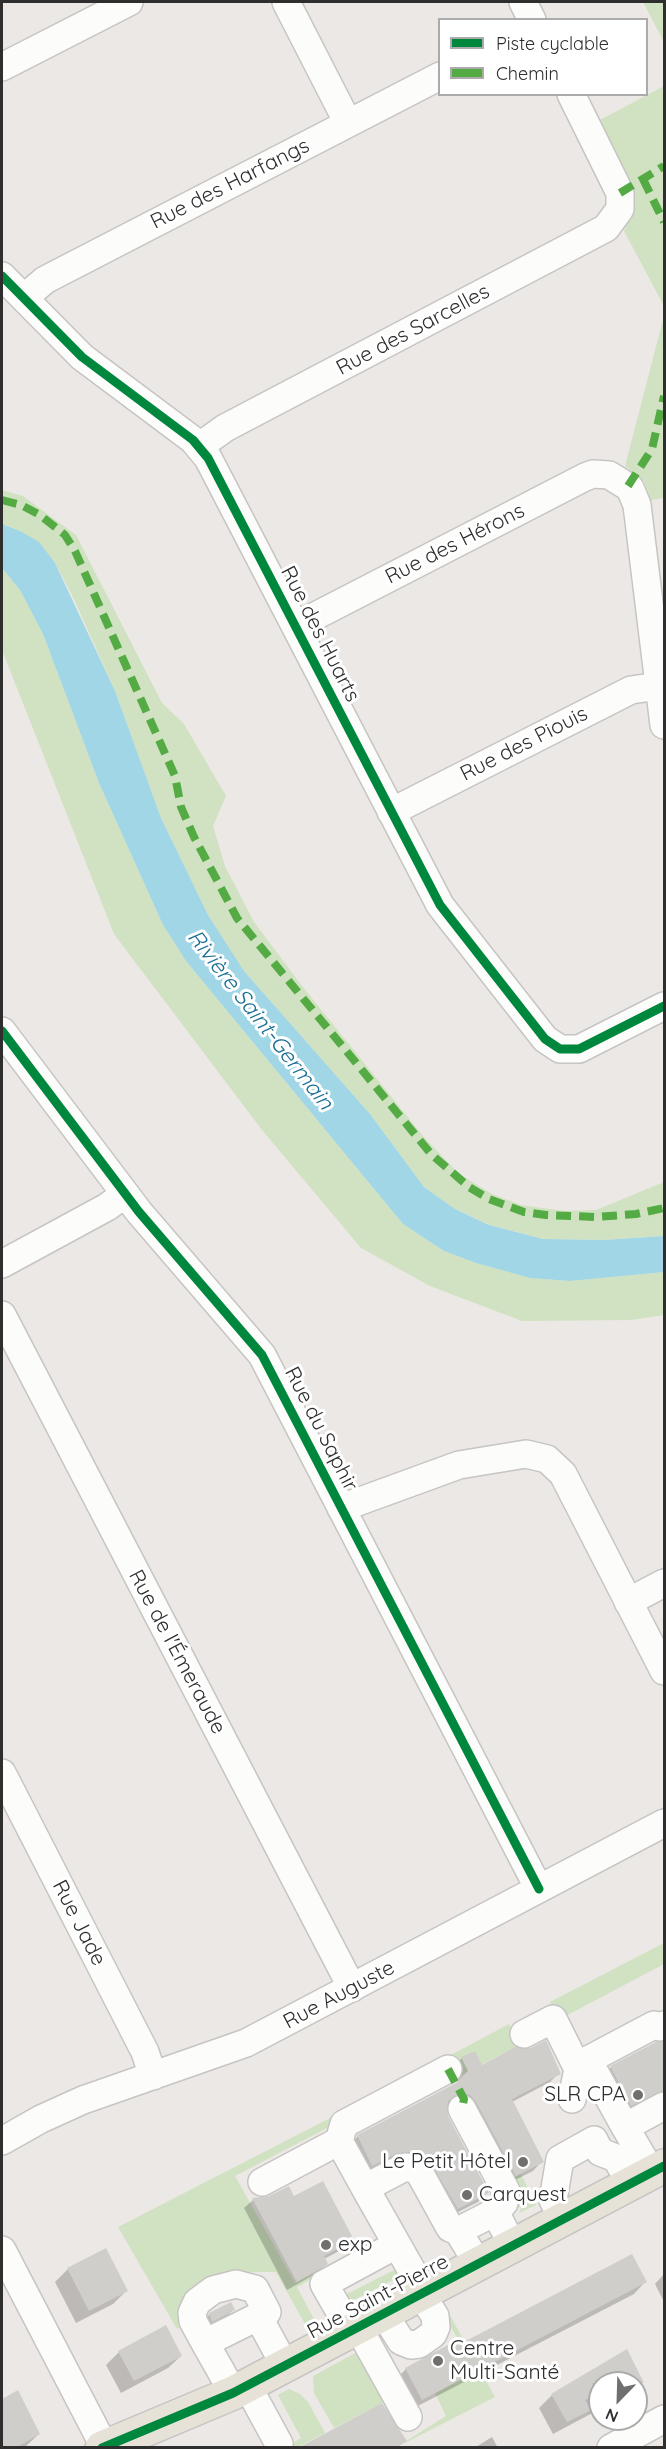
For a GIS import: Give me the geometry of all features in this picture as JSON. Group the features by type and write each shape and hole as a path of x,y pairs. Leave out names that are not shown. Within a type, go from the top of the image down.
{"main road":[{"name":"Rue Saint-Pierre","path":"104,2447 240,2389 649,2174"},
{"path":"150,2448 240,2389"}],"street":[{"path":"2,67 129,2"},
{"path":"286,2 348,123"},
{"path":"523,2 531,18"},
{"name":"Rue des Harfangs","path":"24,298 45,280 438,77"},
{"name":"Rue des Sarcelles","path":"200,446 235,423 601,232 610,224 620,209 620,193 572,96"},
{"name":"Rue des Huarts","path":"2,278 81,357 200,446 213,465 391,812 446,914 538,1032 560,1049 572,1051 664,1006"},
{"name":"Rue des Hérons","path":"296,627 585,477 601,474 617,478 630,488 637,505 659,686"},
{"path":"659,686 664,725"},
{"name":"Rue des Piouis","path":"391,812 631,690 659,686"},
{"name":"Rue du Saphir","path":"2,1031 125,1194 262,1355 539,1889"},
{"path":"2,1264 107,1207 125,1194"},
{"name":"Rue de l'Émeraude","path":"2,1316 352,1988"},
{"path":"341,1508 459,1465 526,1454 542,1457 554,1464 563,1474 664,1671"},
{"path":"628,1602 664,1583"},
{"name":"Rue Jade","path":"2,1773 146,2054 153,2076"},
{"name":"Rue Auguste","path":"2,2141 63,2109 246,2043 664,1823"},
{"path":"524,2034 553,2019 578,2069 572,2099"},
{"path":"649,2174 588,2060 654,2025 660,2027 664,2025"},
{"path":"364,2324 411,2345 419,2344 433,2334 436,2327 435,2316 339,2141 344,2124 448,2068"},
{"path":"625,2127 664,2106"},
{"path":"458,2231 495,2212 504,2204 506,2191 462,2109"},
{"path":"563,2219 553,2200 560,2159 594,2140 600,2152 649,2174"},
{"path":"262,2182 339,2141"},
{"path":"364,2188 405,2167 418,2170 450,2228 458,2231 478,2264"},
{"path":"495,2212 513,2246"},
{"path":"396,2245 324,2284 364,2324 408,2417"},
{"path":"2,2250 104,2447"},
{"path":"205,2343 267,2312 251,2287 236,2284 213,2290 197,2302 192,2313 205,2343 279,2444"},
{"path":"258,2316 285,2366"},
{"path":"611,2448 664,2419"}],"green space":[{"path":"643,2 664,2 664,42"},
{"path":"664,86 664,306 624,231 634,206 633,189 600,120"},
{"path":"664,316 664,498 651,500 644,481 625,466"},
{"path":"2,490 23,496 76,535 162,703 184,724 226,796 213,826 225,866 254,922 302,986 423,1136 459,1174 492,1194 521,1205 564,1211 596,1210 664,1182 664,1236 604,1240 543,1239 490,1225 455,1209 424,1187 370,1114 244,971 208,915 161,818 115,691 74,599 55,563 20,531 2,524"},
{"path":"2,568 20,590 43,634 99,783 163,925 186,961 403,1224 444,1251 476,1263 530,1278 570,1281 664,1272 664,1315 631,1320 522,1321 430,1286 361,1248 262,1130 114,934 2,650"},
{"path":"664,1943 664,1964 560,2019 550,2002"},
{"path":"509,2024 519,2045 460,2076 449,2056"},
{"path":"338,2114 331,2126 235,2176 295,2283 321,2270 322,2273 297,2287 315,2321 306,2326 276,2272 250,2272 238,2277 185,2325 177,2329 118,2227"},
{"path":"521,2174 536,2205 519,2213 522,2207 518,2208 506,2181"},
{"path":"396,2269 401,2276 346,2304 343,2296"},
{"path":"445,2306 495,2397 395,2448 446,2416 435,2393 476,2371 440,2308"},
{"path":"361,2350 370,2376 384,2402 334,2428 314,2393 313,2376"},
{"path":"289,2389 300,2394 308,2402 325,2433 298,2447 293,2447 291,2444 301,2438 278,2395"}],"water":[{"name":"Rivière Saint-Germain","path":"2,524 39,542 55,563 115,691 161,818 208,915 244,971 370,1114 424,1187 455,1209 489,1225 543,1239 604,1240 664,1236 664,1272 570,1281 530,1278 476,1263 444,1251 403,1224 186,961 163,925 99,783 43,634 20,590 2,568"}],"building":[{"path":"546,2040 561,2074 512,2099 544,2162 516,2176 476,2102 470,2095 462,2093 448,2101 448,2116 489,2193 458,2209 427,2157 409,2152 398,2153 372,2166 357,2135 456,2083 468,2071 461,2057 475,2051 482,2065 515,2047 531,2048"},
{"path":"664,2041 664,2090 631,2106 610,2066 656,2042"},
{"path":"323,2181 354,2240 324,2256 328,2264 297,2282 252,2198 269,2196 289,2186 294,2196"},
{"path":"106,2248 128,2291 89,2311 67,2268"},
{"path":"632,2254 647,2282 422,2400 405,2368 459,2339 462,2343"},
{"path":"231,2302 235,2310 212,2322 209,2313"},
{"path":"166,2325 182,2356 134,2381 118,2351"},
{"path":"627,2349 638,2371 590,2371"},
{"path":"588,2372 588,2398 585,2400 588,2412 567,2422 551,2394"},
{"path":"18,2390 40,2434 15,2448 2,2448 2,2399"},
{"path":"382,2403 407,2441 395,2448 298,2448"}],"marked path":[{"path":"620,193 664,166"},
{"path":"643,179 664,222"},
{"path":"628,486 652,449 664,396"},
{"path":"2,500 21,505 40,515 65,535 75,551 175,776 181,807 194,837 237,918 431,1154 469,1187 489,1199 524,1212 595,1217 636,1214 664,1208"},
{"path":"448,2069 464,2099 462,2109"}],"cycle path":[{"path":"2,276 82,357 193,440 208,458 440,905 545,1039 560,1049 579,1049 664,1006"},
{"path":"2,1031 139,1212 262,1355 539,1889"},
{"path":"102,2448 233,2393 664,2166"}],"place":[{"name":"SLR CPA","path":"638,2095"},
{"name":"Le Petit Hôtel","path":"523,2162"},
{"name":"Carquest","path":"467,2195"},
{"name":"exp","path":"326,2245"},
{"name":"Centre Multi-Santé","path":"438,2361"}]}
